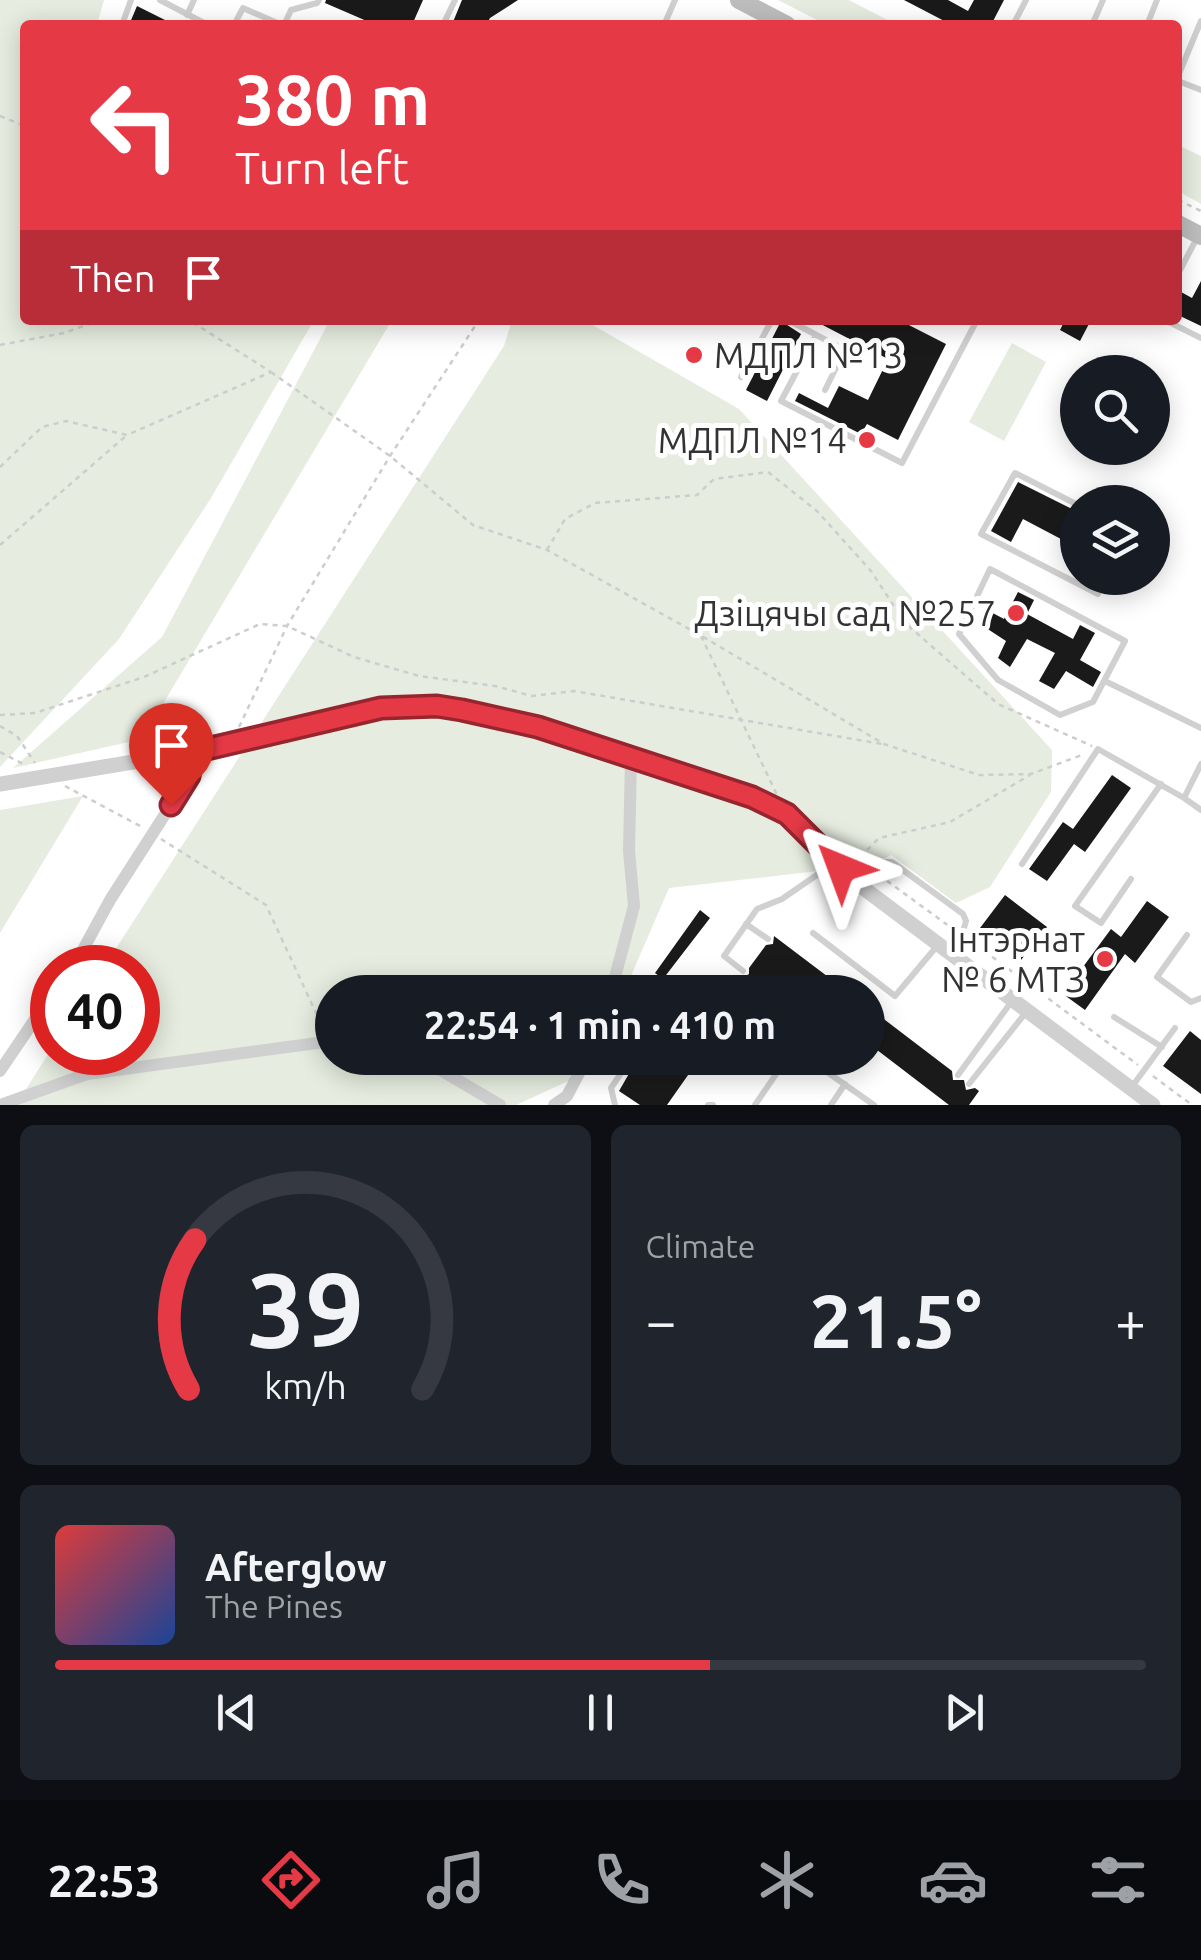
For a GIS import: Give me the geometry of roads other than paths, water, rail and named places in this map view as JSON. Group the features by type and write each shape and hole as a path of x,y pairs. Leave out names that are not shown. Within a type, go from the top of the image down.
{"main road":[{"path":"739,0 777,20"}],"street":[{"path":"0,784 194,752 381,708 437,706 538,727 752,797 787,814 854,881 1152,1105"},
{"path":"87,945 189,776 194,752"},
{"path":"616,975 634,906 631,758"},
{"path":"0,1071 30,1027"},
{"path":"0,1104 87,1074 315,1043"},
{"path":"449,1075 500,1105"},
{"path":"554,1105 566,1096 580,1075"}],"lane":[{"path":"160,0 198,20"},
{"path":"187,14 194,0"},
{"path":"286,20 291,10 317,4 319,0"},
{"path":"237,20 243,8 271,20"},
{"path":"1182,68 1201,21"},
{"path":"1182,267 1200,236"},
{"path":"741,378 769,325"},
{"path":"797,325 844,350 825,390"},
{"path":"816,335 781,401 902,463 974,325"},
{"path":"1176,325 1201,338"},
{"path":"1060,496 1016,473 981,534 1060,575"},
{"path":"990,569 1125,641 1105,680 1093,702 1060,715 998,680 959,634 990,569"},
{"path":"1105,680 1201,728"},
{"path":"1022,864 1098,749 1201,810"},
{"path":"1184,798 1201,764"},
{"path":"1131,879 1102,922 1075,906 1161,784"},
{"path":"744,971 724,956 757,909 782,899 824,870 846,885 871,869 892,862 963,914 966,922 962,935"},
{"path":"746,924 768,939"},
{"path":"813,933 895,996 938,944"},
{"path":"1187,935 1157,977 1191,1002 1201,998"},
{"path":"958,1075 1012,1000"},
{"path":"969,1084 1027,1012"},
{"path":"1114,1017 1162,1047"},
{"path":"1130,1088 1176,1028"},
{"path":"992,1056 1003,1065"},
{"path":"616,1105 610,1088 619,1075"},
{"path":"756,1105 776,1075"},
{"path":"832,1075 874,1105"},
{"path":"830,1105 845,1084"}],"place":[{"name":"МДПЛ №13","path":"694,355"},
{"name":"МДПЛ №14","path":"867,440"},
{"name":"Дзіцячы сад №257","path":"1016,613"},
{"name":"Інтэрнат № 6 МТЗ","path":"1105,959"}]}
